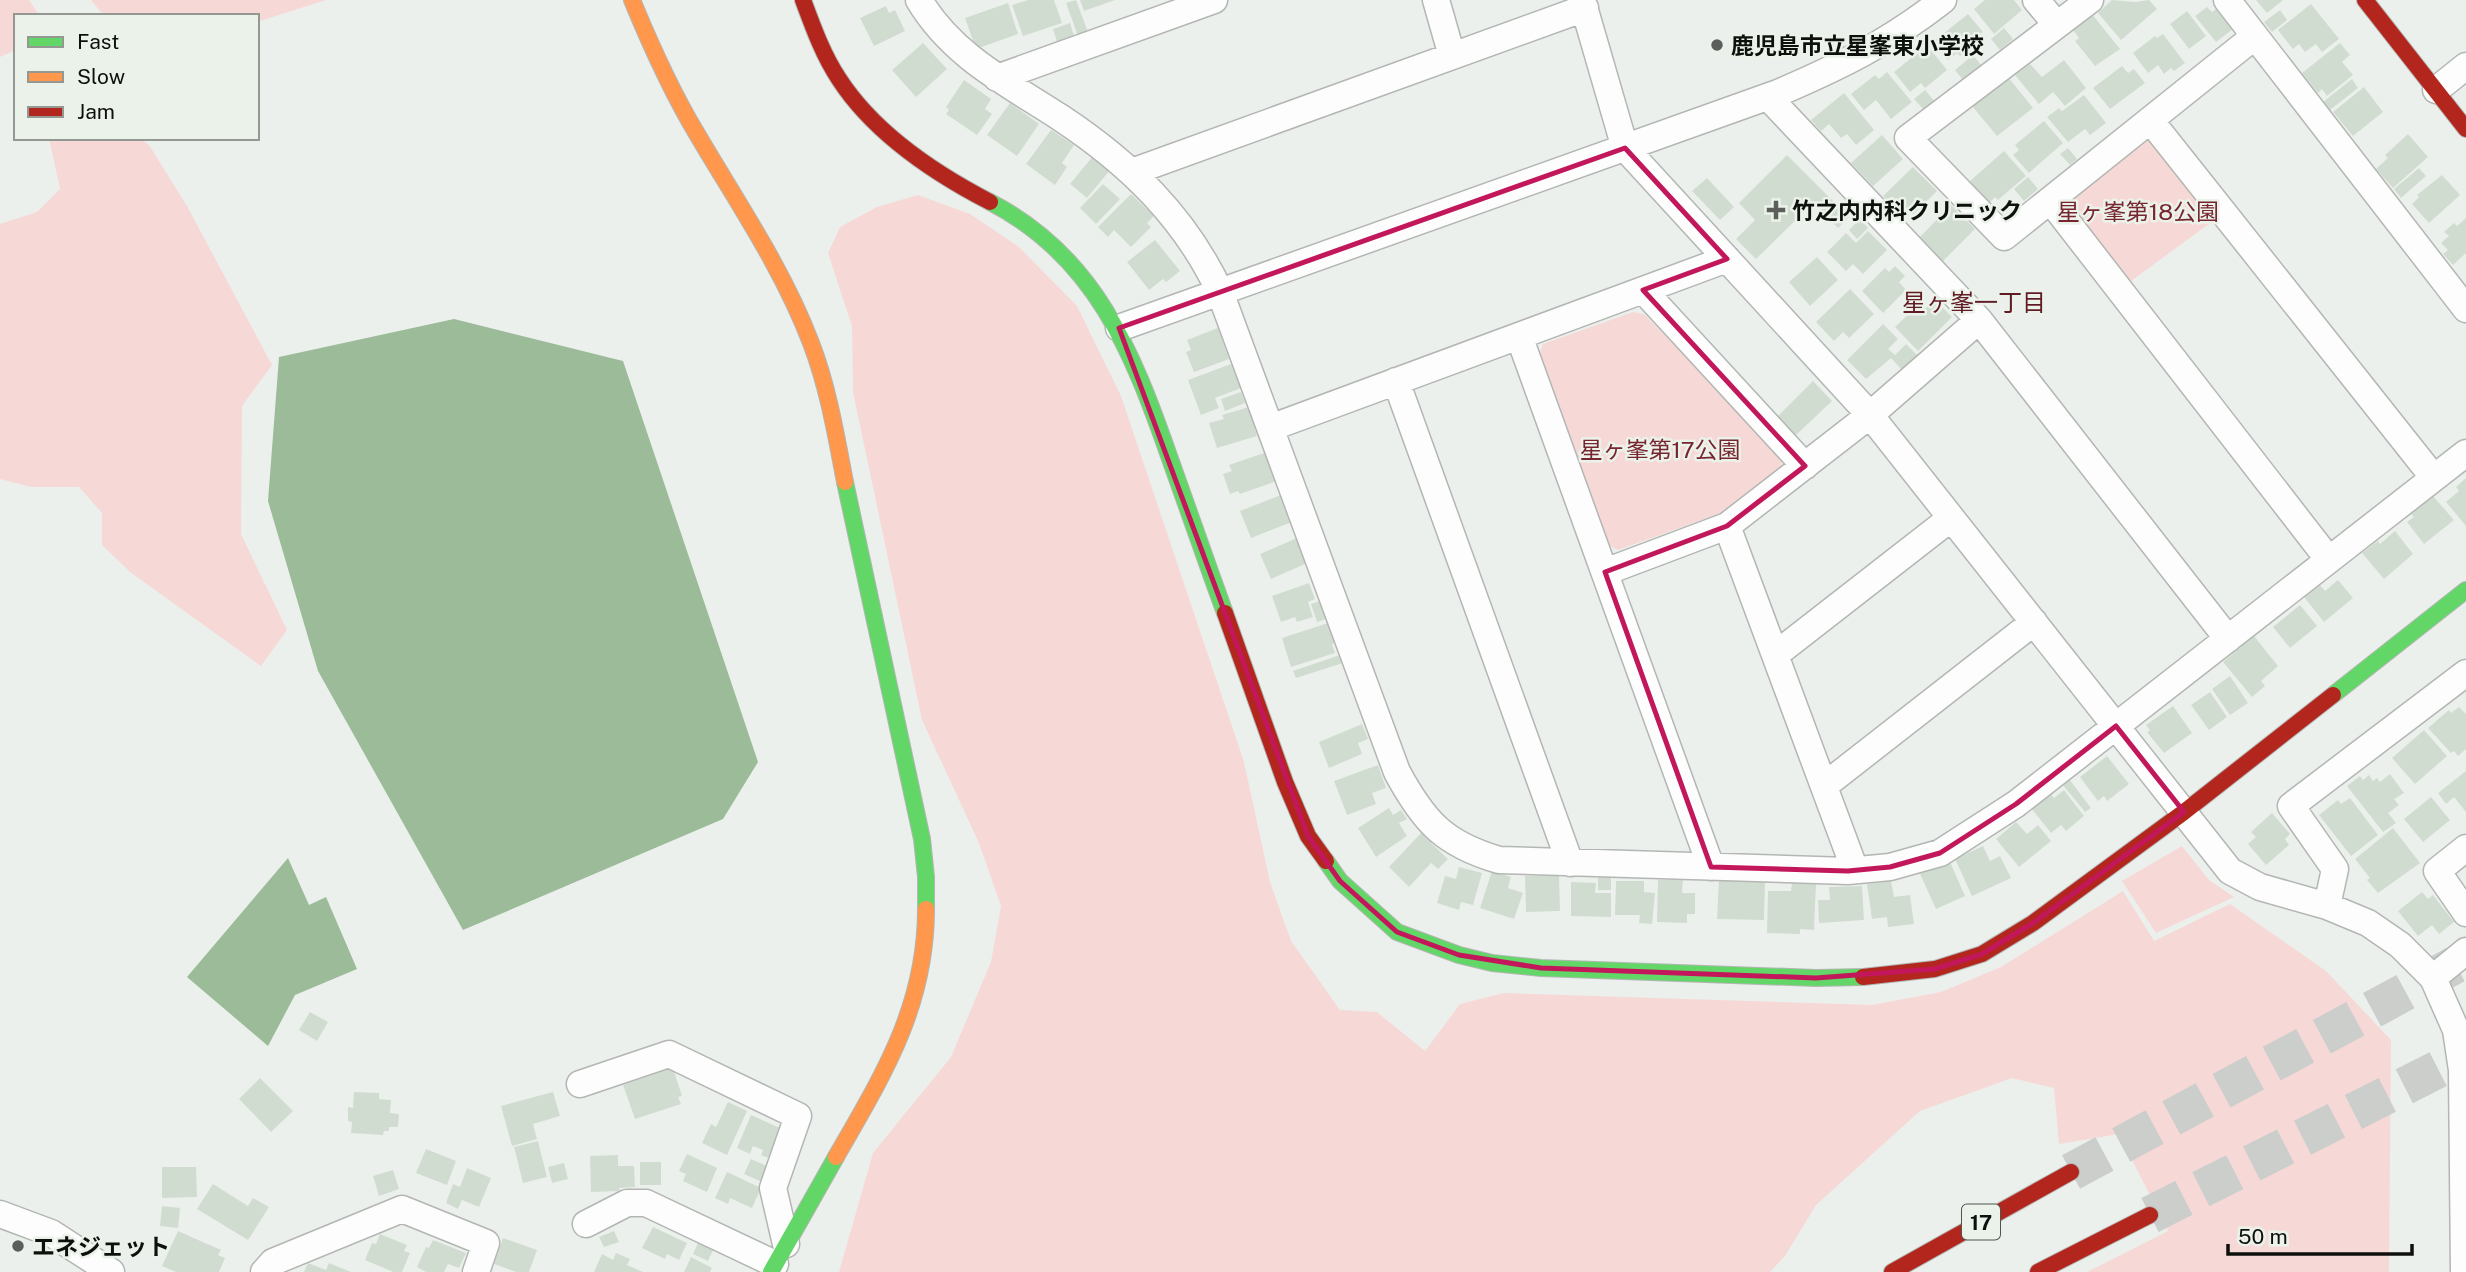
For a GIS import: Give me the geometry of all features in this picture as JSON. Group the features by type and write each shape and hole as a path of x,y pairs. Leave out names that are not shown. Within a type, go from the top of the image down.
{"main road":[{"path":"632,0 643,32 673,94 764,250 798,313 811,344 825,389 922,838 926,877 926,942 916,992 903,1031 886,1070 777,1260"},
{"path":"803,0 821,46 846,90 885,132 943,174 1020,219 1065,256 1095,292 1119,328 1144,386 1285,782 1308,836 1340,881 1397,932 1459,955 1541,968 1816,978 1874,977 1935,969 1982,954 2033,923 2184,812 2466,590"},
{"path":"2365,0 2466,129"},
{"name":"17","path":"1892,1272 2071,1172"},
{"path":"2038,1272 2150,1215"}],"street":[{"path":"919,0 943,32 971,59 1100,145 1132,172 1184,229 1205,259 1220,292 1385,742 1412,800 1445,836 1470,852 1499,860 1854,870 1890,867 1940,853 2016,804 2466,453"},
{"path":"997,78 1214,0"},
{"path":"1436,0 1452,56"},
{"path":"1119,328 1768,97 1843,65 1886,41 1943,0"},
{"path":"2036,0 2057,25"},
{"path":"2090,0 1908,138 2004,237 2255,36"},
{"path":"2227,0 2466,309"},
{"path":"1132,172 1452,56 1583,4 1625,148 1870,415 2230,871 2260,887 2328,906 2368,923 2400,945 2433,978 2456,1030 2464,1069 2464,1272"},
{"path":"2436,90 2466,66"},
{"path":"1768,97 1979,320 2228,639"},
{"path":"2150,120 2434,478"},
{"path":"2050,200 2329,560"},
{"path":"1270,428 1727,259"},
{"path":"1643,290 1805,466"},
{"path":"1605,572 1727,526 1870,415 1979,320"},
{"path":"1519,336 1711,867"},
{"path":"1396,381 1570,863"},
{"path":"1775,655 1951,518"},
{"path":"1727,526 1854,870"},
{"path":"1824,786 2034,622"},
{"path":"2328,906 2335,869 2291,806 2466,673"},
{"path":"2466,848 2437,871 2466,913"},
{"path":"2433,978 2466,951"},
{"path":"580,1084 669,1054 798,1116 773,1188 777,1260 646,1203 627,1203 586,1224"},
{"path":"264,1272 273,1262 402,1209 486,1243 476,1272"},
{"path":"0,1214 51,1233 111,1272"}],"highlighted area":[{"path":"1625,148 1727,259 1643,290 1805,466 1727,526 1605,572 1711,867 1848,871 1890,867 1940,853 2016,804 2116,726 2184,812 2033,923 1982,954 1935,969 1816,978 1541,968 1459,955 1397,932 1340,881 1308,836 1119,328"}],"green space":[{"path":"0,0 29,0 39,14 14,14 14,51 0,57"},
{"path":"91,0 326,0 259,21 259,14 102,14"},
{"path":"49,140 143,140 149,145 187,206 272,365 242,406 241,534 287,630 261,666 130,572 102,545 102,513 79,487 31,487 0,479 0,224 37,212 60,189"},
{"name":"星ヶ峯第18公園","path":"2141,141 2155,141 2217,218 2127,284 2070,208 2071,199"},
{"path":"918,195 970,214 1019,247 1077,306 1121,396 1244,762 1270,882 1291,941 1340,1010 1377,1012 1425,1051 1460,1004 1504,993 1872,1005 1941,992 2001,967 2123,891 2154,941 2230,904 2326,971 2391,1040 2389,1272 2087,1272 2168,1231 2119,1134 2059,1144 2054,1088 2012,1078 1920,1111 1816,1205 1785,1256 1770,1272 839,1272 873,1153 951,1057 991,962 1001,906 979,843 922,720 853,392 852,326 828,253 840,227 877,207"},
{"name":"星ヶ峯第17公園","path":"1633,312 1644,314 1782,456 1781,469 1721,513 1618,550 1608,545 1540,353 1543,344"},
{"path":"2182,846 2209,880 2234,897 2156,933 2122,881"}],"shaded area":[{"path":"454,319 623,361 758,762 723,819 463,930 318,671 268,501 279,357"},
{"path":"288,858 309,905 326,897 357,969 295,995 268,1046 187,977"}],"building":[{"path":"1028,0 1054,0 1062,23 1023,36 1012,5"},
{"path":"1076,0 1088,32 1078,36 1066,3"},
{"path":"1080,0 1115,0 1084,11"},
{"path":"1985,0 2014,0 2022,10 1994,34 1974,9"},
{"path":"2112,0 2149,0 2157,9 2121,40 2098,13"},
{"path":"2256,0 2283,0 2267,13"},
{"path":"1008,3 1018,34 976,49 965,18"},
{"path":"2311,4 2339,39 2322,52 2316,44 2305,52 2299,44 2293,49 2278,30"},
{"path":"886,6 889,13 895,10 905,31 874,46 860,18"},
{"path":"2207,7 2212,12 2217,8 2233,29 2216,42 2195,16"},
{"path":"2280,10 2287,20 2272,32 2264,22"},
{"path":"2187,11 2206,36 2189,49 2170,24"},
{"path":"1968,14 1983,32 1973,40 1976,43 1960,56 1957,53 1948,60 1933,42"},
{"path":"2092,14 2120,49 2095,66 2075,41 2079,38 2073,30"},
{"path":"1070,23 1074,36 1057,42 1053,29"},
{"path":"2004,28 2013,39 2000,50 1991,39"},
{"path":"2163,34 2185,63 2164,74 2158,65 2148,73 2133,53 2155,36 2157,38"},
{"path":"923,43 947,69 916,97 892,70"},
{"path":"2340,43 2350,55 2342,62 2353,75 2327,96 2322,89 2318,93 2302,73"},
{"path":"1927,45 1947,70 1925,88 1921,83 1910,92 1894,72"},
{"path":"1973,55 1981,65 1963,80 1955,70"},
{"path":"2064,60 2086,88 2065,106 2053,92 2039,104 2015,75 2030,64 2042,77"},
{"path":"2122,66 2128,73 2134,69 2145,83 2110,109 2093,88"},
{"path":"1887,72 1912,102 1891,119 1876,100 1864,110 1851,94 1875,75 1879,79"},
{"path":"2008,77 2033,108 1997,136 1972,106"},
{"path":"2352,79 2358,88 2330,110 2323,102"},
{"path":"964,80 991,99 985,109 992,114 977,135 946,114 949,110 946,107"},
{"path":"2364,87 2383,112 2353,136 2333,112"},
{"path":"1925,90 1935,102 1925,111 1914,99"},
{"path":"1844,93 1874,130 1856,145 1847,134 1841,138 1829,124 1821,131 1811,120"},
{"path":"2084,95 2106,123 2090,135 2085,129 2068,142 2047,117 2059,108 2062,111"},
{"path":"1010,103 1039,124 1017,156 987,135"},
{"path":"2044,121 2063,143 2029,173 2013,155 2019,150 2015,145"},
{"path":"1051,130 1074,145 1062,163 1067,167 1055,185 1026,164"},
{"path":"2408,134 2428,157 2393,188 2376,169 2388,158 2385,155"},
{"path":"1882,135 1903,159 1873,186 1851,163"},
{"path":"2068,148 2077,159 2070,165 2060,154"},
{"path":"2004,151 2026,176 1998,200 1995,197 1989,203 1970,181"},
{"name":"竹之内内科クリニック","path":"1787,155 1849,217 1838,228 1813,203 1756,259 1736,239 1755,220 1739,203"},
{"path":"1093,156 1110,170 1087,198 1070,184"},
{"path":"1913,167 1937,191 1913,215 1904,205 1898,212 1883,196"},
{"path":"2419,168 2426,176 2401,198 2394,189"},
{"path":"2442,175 2460,195 2429,223 2412,204 2419,197 2417,195"},
{"path":"2028,177 2038,189 2024,201 2014,189"},
{"path":"1707,178 1734,207 1720,220 1692,191"},
{"path":"1103,184 1120,199 1096,224 1080,208"},
{"path":"1131,194 1154,216 1147,223 1151,227 1131,247 1114,230 1108,237 1098,227"},
{"path":"1951,205 1975,229 1941,263 1918,239"},
{"path":"2466,218 2466,253 2453,265 2443,254 2448,250 2441,243 2449,236 2444,232 2454,223 2457,226"},
{"path":"1860,219 1868,228 1857,239 1849,230"},
{"path":"1868,231 1887,250 1863,274 1853,264 1846,271 1827,252 1846,233 1856,243"},
{"path":"1155,240 1180,271 1149,290 1127,262"},
{"path":"1817,257 1838,280 1810,306 1789,282"},
{"path":"1895,266 1905,276 1899,282 1906,290 1883,313 1862,291 1885,268 1889,272"},
{"path":"1850,289 1874,314 1849,338 1843,332 1834,341 1816,322"},
{"path":"1934,299 1952,317 1918,351 1895,327 1919,304 1924,310"},
{"path":"1883,324 1898,339 1888,349 1895,355 1906,344 1920,358 1905,373 1891,358 1866,379 1847,360"},
{"path":"1218,328 1229,359 1194,372 1186,352 1191,350 1187,340"},
{"path":"1231,364 1241,388 1215,398 1219,408 1201,415 1188,380"},
{"path":"1813,381 1832,401 1796,435 1778,416"},
{"path":"1241,392 1245,403 1225,411 1221,399"},
{"path":"1249,407 1257,436 1217,448 1209,423 1224,419 1222,415"},
{"path":"1267,452 1277,481 1240,494 1238,491 1230,494 1223,474 1232,471 1229,465"},
{"path":"2466,478 2466,526 2446,502 2459,491 2456,487"},
{"path":"1281,495 1292,522 1251,538 1240,511"},
{"path":"2433,496 2454,520 2424,544 2407,522 2414,517 2411,514"},
{"path":"2395,531 2413,554 2384,579 2362,553 2378,541 2380,544"},
{"path":"1297,538 1307,563 1271,579 1260,554"},
{"path":"2338,580 2353,598 2324,622 2304,597 2320,585 2325,591"},
{"path":"1309,583 1315,599 1308,602 1313,617 1297,622 1295,617 1281,622 1272,596"},
{"path":"1320,601 1326,619 1317,622 1311,604"},
{"path":"2300,605 2317,626 2290,648 2273,627"},
{"path":"1328,623 1335,643 1332,644 1335,653 1291,667 1282,638"},
{"path":"2254,636 2278,666 2261,681 2265,686 2252,697 2223,662"},
{"path":"1340,655 1343,663 1296,678 1293,671"},
{"path":"2230,676 2248,703 2230,715 2212,689"},
{"path":"2210,692 2227,717 2209,730 2191,705"},
{"path":"2173,706 2192,733 2164,753 2147,732 2150,730 2146,725"},
{"path":"2459,707 2466,714 2466,749 2458,756 2454,751 2451,753 2428,728 2449,710 2451,713"},
{"path":"1362,724 1368,739 1358,743 1362,754 1329,768 1319,742"},
{"path":"2424,730 2447,756 2415,784 2392,758"},
{"path":"2107,756 2129,784 2107,801 2104,796 2098,801 2080,777"},
{"path":"1378,765 1386,788 1372,793 1376,804 1347,815 1334,781"},
{"path":"2466,771 2466,812 2454,797 2446,804 2438,793"},
{"path":"2390,774 2404,793 2394,799 2399,805 2388,813 2396,823 2383,832 2347,786 2360,776 2363,780 2369,775 2373,781 2377,778 2380,782"},
{"path":"2069,779 2091,808 2085,812 2062,784"},
{"path":"2064,790 2084,816 2066,831 2061,825 2051,833 2031,808 2050,793 2054,798"},
{"path":"2431,797 2450,820 2423,842 2404,819"},
{"path":"2350,798 2378,835 2351,856 2319,815 2338,800 2341,804"},
{"path":"1389,808 1393,815 1401,810 1407,819 1399,823 1407,836 1376,857 1358,828"},
{"path":"2272,813 2290,834 2285,839 2289,845 2266,865 2248,844 2256,837 2251,832"},
{"path":"2016,822 2027,834 2038,825 2051,841 2019,867 1996,839"},
{"path":"2393,828 2420,863 2378,893 2355,859"},
{"path":"1423,831 1448,859 1438,869 1431,863 1409,887 1389,867"},
{"path":"1983,846 1990,861 2000,856 2011,878 1972,896 1955,859"},
{"path":"1950,862 1965,896 1936,909 1920,874"},
{"path":"1459,867 1482,873 1473,905 1461,902 1459,910 1437,903 1445,876 1456,879"},
{"path":"1492,871 1511,877 1508,888 1523,893 1514,919 1480,908"},
{"path":"1525,876 1559,876 1560,911 1526,912"},
{"path":"1598,876 1611,876 1611,890 1598,890"},
{"path":"1658,880 1683,880 1682,893 1695,893 1695,914 1687,914 1687,923 1657,922"},
{"path":"1719,880 1765,882 1764,920 1717,919"},
{"path":"1616,881 1644,881 1644,892 1655,893 1652,924 1639,923 1640,915 1615,915"},
{"path":"1891,881 1894,897 1910,895 1914,924 1888,927 1887,917 1872,919 1867,884"},
{"path":"1571,882 1596,883 1595,893 1611,893 1611,917 1571,916"},
{"path":"1792,883 1816,884 1814,930 1800,929 1800,934 1767,933 1768,891 1791,891"},
{"path":"1862,886 1864,920 1819,923 1818,900 1830,900 1829,887"},
{"path":"2422,892 2428,899 2433,895 2454,922 2439,934 2432,925 2418,936 2398,911"},
{"path":"310,1012 328,1022 317,1041 299,1030"},
{"path":"673,1068 682,1096 678,1097 681,1104 635,1119 623,1085"},
{"path":"260,1078 293,1111 271,1132 239,1099"},
{"path":"354,1092 379,1093 379,1099 391,1100 390,1113 399,1114 398,1127 389,1127 389,1131 384,1131 383,1135 351,1133 352,1122 348,1121 348,1107 353,1108"},
{"path":"553,1092 560,1116 533,1124 537,1139 512,1146 501,1106"},
{"path":"728,1102 747,1111 727,1155 702,1143 711,1124 716,1127"},
{"path":"751,1115 782,1129 768,1158 761,1155 763,1150 753,1146 750,1154 737,1148"},
{"path":"538,1141 547,1177 523,1183 514,1147"},
{"path":"426,1149 456,1161 447,1185 416,1173"},
{"path":"687,1154 717,1168 707,1192 683,1181 686,1174 679,1171"},
{"path":"618,1155 618,1166 634,1166 635,1187 619,1188 619,1191 591,1192 590,1156"},
{"path":"751,1159 769,1167 762,1182 744,1174"},
{"path":"640,1162 661,1162 661,1185 640,1185"},
{"path":"564,1163 568,1179 552,1183 548,1167"},
{"path":"162,1167 196,1167 197,1197 162,1198"},
{"path":"467,1168 491,1178 479,1207 462,1200 458,1209 446,1203 453,1184 460,1187"},
{"path":"393,1170 399,1189 379,1196 373,1176"},
{"path":"727,1172 761,1188 752,1208 730,1198 728,1204 715,1198"},
{"path":"213,1184 248,1206 253,1198 269,1207 248,1240 197,1209"},
{"path":"162,1206 180,1208 178,1228 160,1226"},
{"path":"653,1227 687,1243 679,1260 667,1254 665,1259 642,1248"},
{"path":"178,1231 221,1250 218,1255 225,1258 219,1272 176,1272 162,1266"},
{"path":"614,1231 619,1242 604,1247 599,1237"},
{"path":"380,1234 407,1245 404,1251 410,1253 402,1272 393,1272 365,1260 372,1243 376,1244"},
{"path":"503,1238 537,1250 529,1272 516,1272 494,1264"},
{"path":"433,1240 466,1253 459,1268 448,1264 444,1272 426,1272 417,1267 426,1247 429,1248"},
{"path":"699,1241 714,1248 708,1261 693,1254"},
{"path":"616,1253 630,1259 627,1265 643,1272 594,1272 602,1254 613,1260"},
{"path":"691,1257 712,1268 710,1272 684,1272"},
{"path":"308,1263 326,1270 329,1263 351,1272 304,1272"}],"tunnel":[{"path":"2071,1172 2466,959"},
{"path":"2150,1215 2466,1055"}],"traffic: fast":[{"path":"990,202 1026,224 1057,250 1083,278 1105,310 1124,344 1155,417 1225,613"},
{"path":"845,482 922,839 926,909"},
{"path":"2333,695 2466,590"},
{"path":"1326,861 1340,881 1397,932 1459,955 1492,963 1541,968 1816,978 1863,977"},
{"path":"771,1272 836,1157"}],"traffic: slow":[{"path":"632,0 679,101 758,236 800,316 822,377 845,482"},
{"path":"836,1157 885,1068 910,1009 919,978 926,909"}],"traffic: jam":[{"path":"803,0 833,70 869,117 927,165 990,202"},
{"path":"2365,0 2466,129"},
{"path":"1225,613 1285,782 1308,836 1326,861"},
{"path":"1863,977 1935,969 1982,954 2033,923 2184,812 2333,695"},
{"path":"1892,1272 2071,1172"},
{"path":"2038,1272 2150,1215"}],"place":[{"name":"鹿児島市立星峯東小学校","path":"1717,45"},
{"name":"竹之内内科クリニック","path":"1776,210"},
{"name":"エネジェット","path":"18,1246"}],"district":[{"name":"星ヶ峯一丁目","path":"1974,302"}]}
